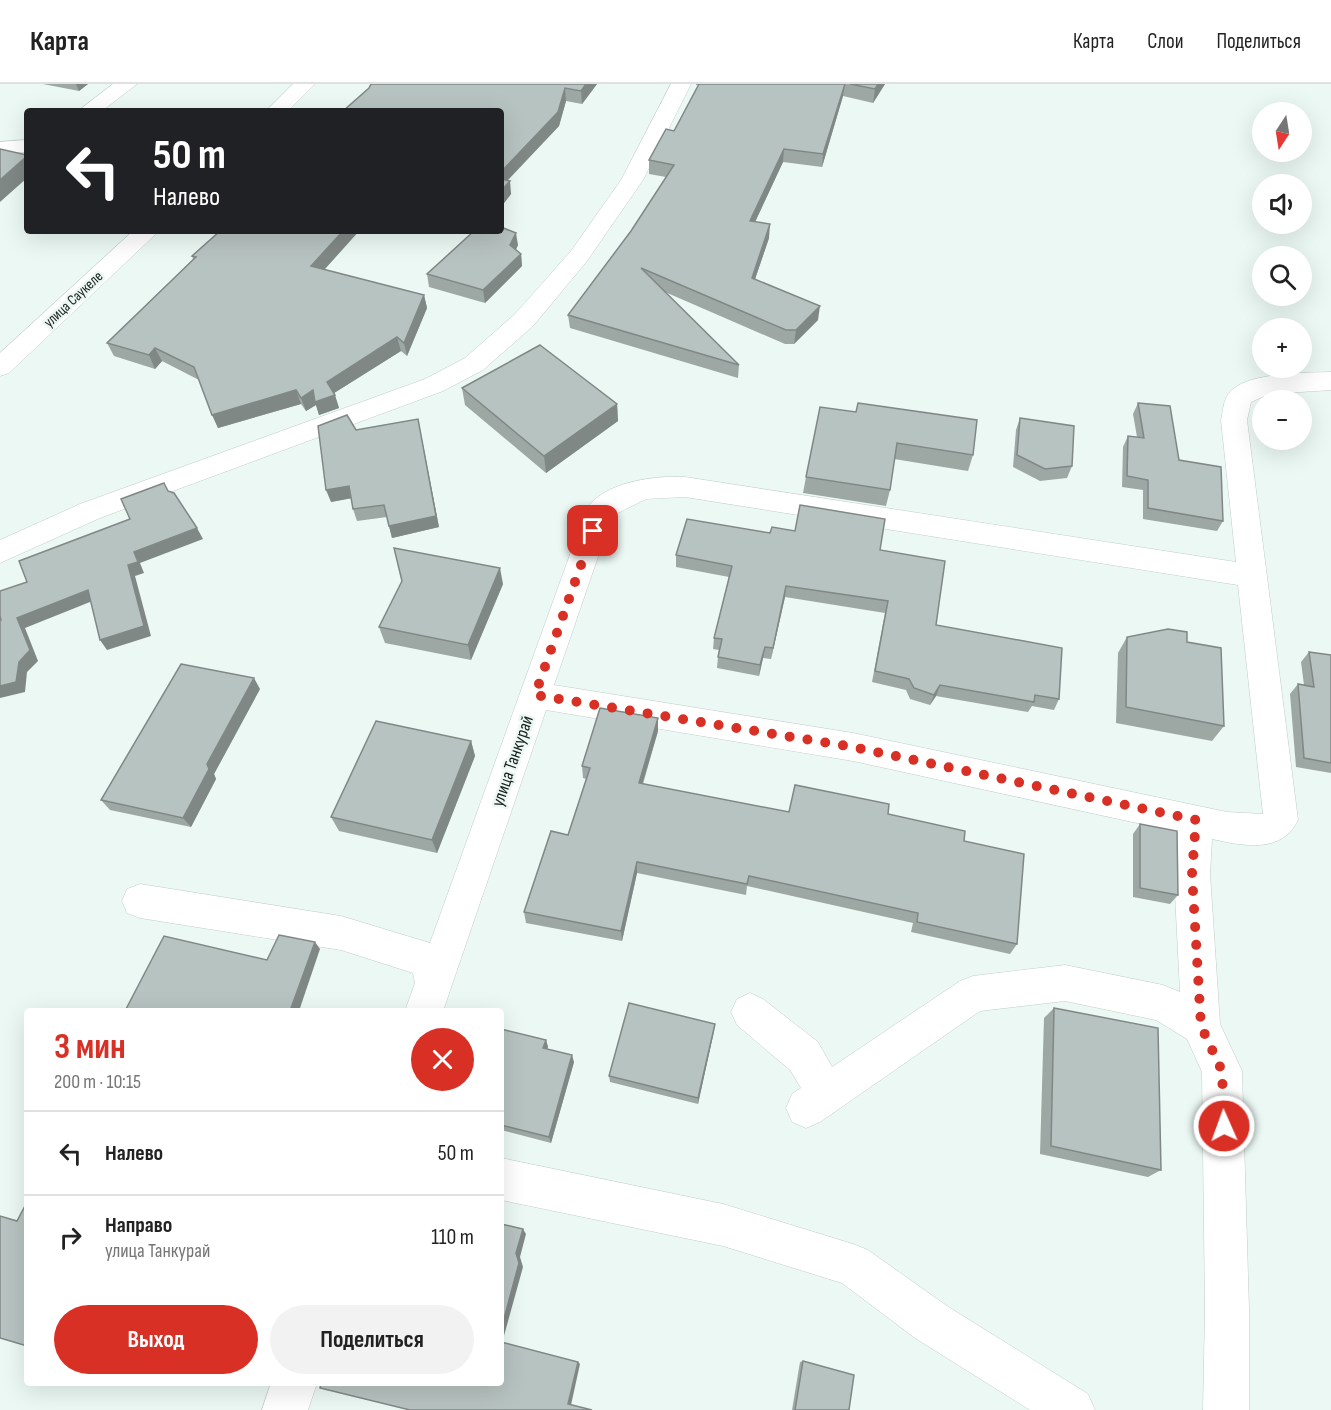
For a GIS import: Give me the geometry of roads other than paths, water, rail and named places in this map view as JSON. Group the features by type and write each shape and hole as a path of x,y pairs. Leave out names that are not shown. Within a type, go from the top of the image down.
{"street":[{"path":"92,108 128,84"},
{"path":"279,108 305,84"},
{"path":"0,552 90,511 434,385 474,364 525,320 579,256 632,180 681,84"},
{"path":"0,148 24,146"},
{"name":"улица Саукеле","path":"0,367 144,234"},
{"path":"535,695 853,747 1227,827 1269,830 1281,820 1234,420 1238,401 1243,394 1256,389 1331,381"},
{"name":"улица Танкурай","path":"429,997 600,510 625,495 655,485 686,487 1251,576"},
{"path":"1196,820 1192,874 1201,1026 1222,1071 1227,1310 1226,1410"},
{"path":"140,901 341,933 428,960 429,997"},
{"path":"750,1012 804,1056 816,1101 973,994 1065,983 1163,1003 1201,1026"},
{"path":"504,1180 723,1225 853,1265 931,1322 1072,1410"},
{"path":"285,1410 293,1386"}]}
